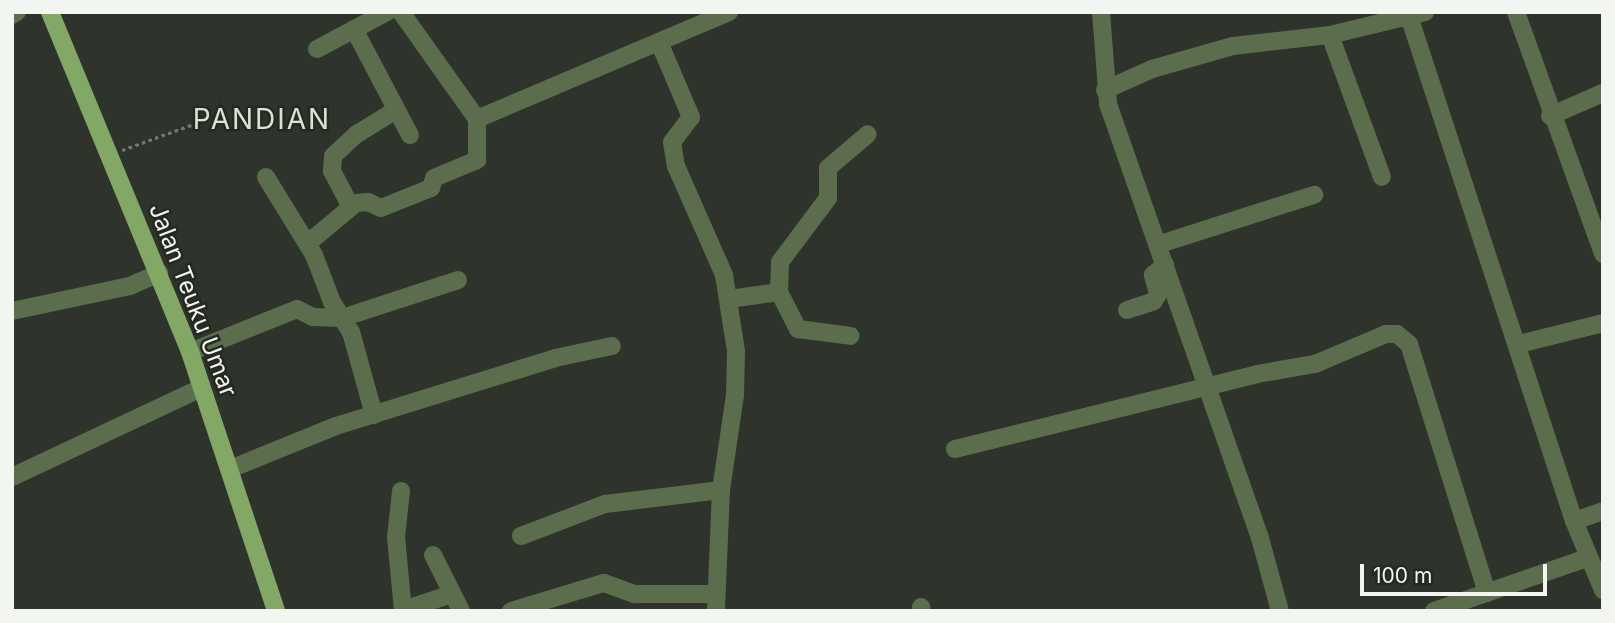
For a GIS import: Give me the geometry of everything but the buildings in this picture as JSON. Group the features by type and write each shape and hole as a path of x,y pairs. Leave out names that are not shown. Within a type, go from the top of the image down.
{"main road":[{"name":"Jalan Teuku Umar","path":"50,12 190,352 276,611"}],"street":[{"path":"12,15 17,12"},
{"path":"317,49 387,12"},
{"path":"308,243 351,207 363,201 381,208 431,188 434,178 475,163 477,119 401,12"},
{"path":"477,119 729,12"},
{"path":"1101,12 1105,90 1160,244 1205,388 1260,538 1280,611"},
{"path":"1516,12 1550,116 1603,254"},
{"path":"1105,90 1152,69 1233,46 1330,34 1417,14 1574,521 1587,558 1603,590"},
{"path":"354,29 410,135"},
{"path":"1330,34 1382,177"},
{"path":"511,611 604,583 628,593 716,602 721,490 736,395 729,299 704,222 677,166 672,142 691,117 659,42"},
{"path":"1550,116 1603,93"},
{"path":"351,207 332,171 332,156 357,134 396,110"},
{"path":"850,336 798,330 779,292 780,262 828,198 828,168 868,134"},
{"path":"266,177 308,243 355,342 374,415"},
{"path":"1160,244 1314,195"},
{"path":"1127,310 1154,301 1158,294 1153,275 1165,265"},
{"path":"12,311 130,286 159,273"},
{"path":"190,352 297,309 313,317 342,318 458,280"},
{"path":"729,299 779,292"},
{"path":"1519,344 1603,323"},
{"path":"955,449 1315,364 1386,334 1398,334 1409,344 1487,593"},
{"path":"230,469 374,415 555,358 612,346"},
{"path":"12,477 201,388"},
{"path":"522,536 605,504 721,490"},
{"path":"401,491 396,537 403,611 452,594"},
{"path":"1574,521 1603,512"},
{"path":"433,555 461,611"},
{"path":"1434,611 1587,558"}],"path":[{"path":"110,155 194,124"}],"district":[{"name":"PANDIAN","path":"262,119"}]}
